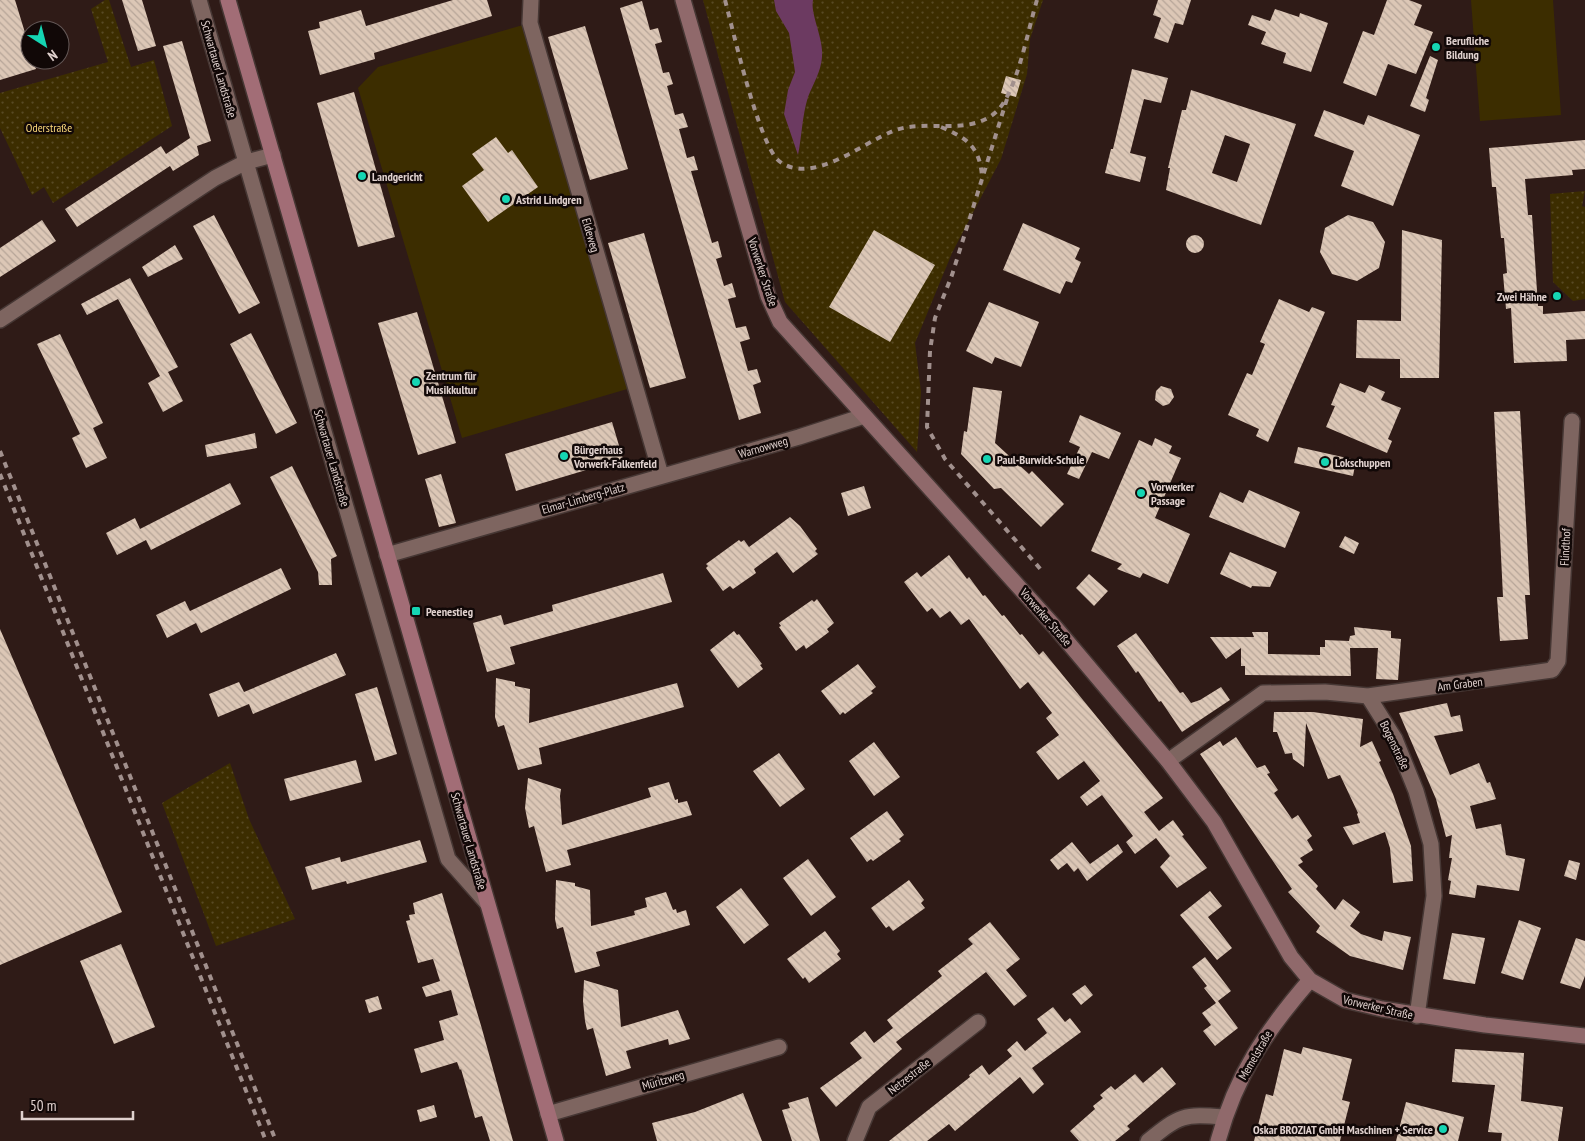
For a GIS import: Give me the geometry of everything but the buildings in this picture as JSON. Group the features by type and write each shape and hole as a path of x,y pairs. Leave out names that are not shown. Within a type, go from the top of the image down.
{"main road":[{"name":"Schwartauer Landstraße","path":"228,0 556,1141"}],"street":[{"name":"Schwartauer Landstraße","path":"199,0 448,859 487,903"},
{"name":"Eldeweg","path":"531,0 530,23 634,387 651,440 658,476"},
{"name":"Vorwerker Straße","path":"683,0 768,296 780,322 1055,627 1168,761 1214,822 1286,950 1310,980 1345,1000 1417,1016 1585,1036"},
{"path":"0,320 215,178 246,162 272,155"},
{"name":"Warnowweg","path":"658,476 864,416"},
{"name":"Flindthof","path":"1552,670 1558,661 1572,421"},
{"name":"Elmar-Limberg-Platz","path":"387,555 658,476"},
{"name":"Am Graben","path":"1368,696 1552,670"},
{"path":"1168,761 1263,693 1326,692 1368,696"},
{"name":"Bogenstraße","path":"1368,696 1394,739 1416,790 1431,844 1434,896 1417,1016"},
{"name":"Memelstraße","path":"1218,1141 1224,1117 1243,1072 1274,1022 1310,980"},
{"name":"Netzestraße","path":"855,1141 869,1106 978,1022"},
{"name":"Müritzweg","path":"548,1114 779,1047"},
{"path":"1148,1141 1174,1120 1192,1115 1224,1117"}],"green space":[{"name":"Oderstraße","path":"105,0 109,0 131,67 154,60 172,126 53,203 44,187 32,195 0,128 0,93 108,62 91,9"},
{"path":"703,0 1043,0 1030,39 1027,74 1001,159 952,253 915,343 921,392 917,452 785,302"},
{"path":"1471,0 1553,0 1561,115 1480,121"},
{"path":"530,23 634,387 462,438 358,88 378,67"},
{"path":"1585,191 1582,206 1585,207 1585,299 1573,301 1553,282 1550,194"},
{"path":"230,763 249,819 295,919 216,946 162,803"}],"shaded area":[{"path":"774,0 813,0 813,12 821,42 821,62 806,104 798,155 784,114 788,90 795,72 792,52 789,33 776,11"}],"railway":[{"path":"725,0 755,111 771,151 779,161 792,167 806,169 836,160 880,137 906,127 973,124 996,112 1010,91 1016,76 1037,0"},
{"path":"1007,99 952,275 935,318 930,351 927,427 945,459 1043,572"},
{"path":"941,127 958,135 971,145 978,158 982,177"},
{"path":"0,451 276,1141"},
{"path":"0,474 266,1141"}],"place":[{"name":"Berufliche Bildung","path":"1436,47"},
{"name":"Landgericht","path":"362,176"},
{"name":"Astrid Lindgren","path":"506,199"},
{"name":"Zwei Hähne","path":"1557,296"},
{"name":"Zentrum für Musikkultur","path":"416,382"},
{"name":"Bürgerhaus Vorwerk-Falkenfeld","path":"564,456"},
{"name":"Paul-Burwick-Schule","path":"987,459"},
{"name":"Lokschuppen","path":"1325,462"},
{"name":"Vorwerker Passage","path":"1141,493"},
{"name":"Peenestieg","path":"416,611"},
{"name":"Oskar BROZIAT GmbH Maschinen + Service","path":"1443,1129"}]}
